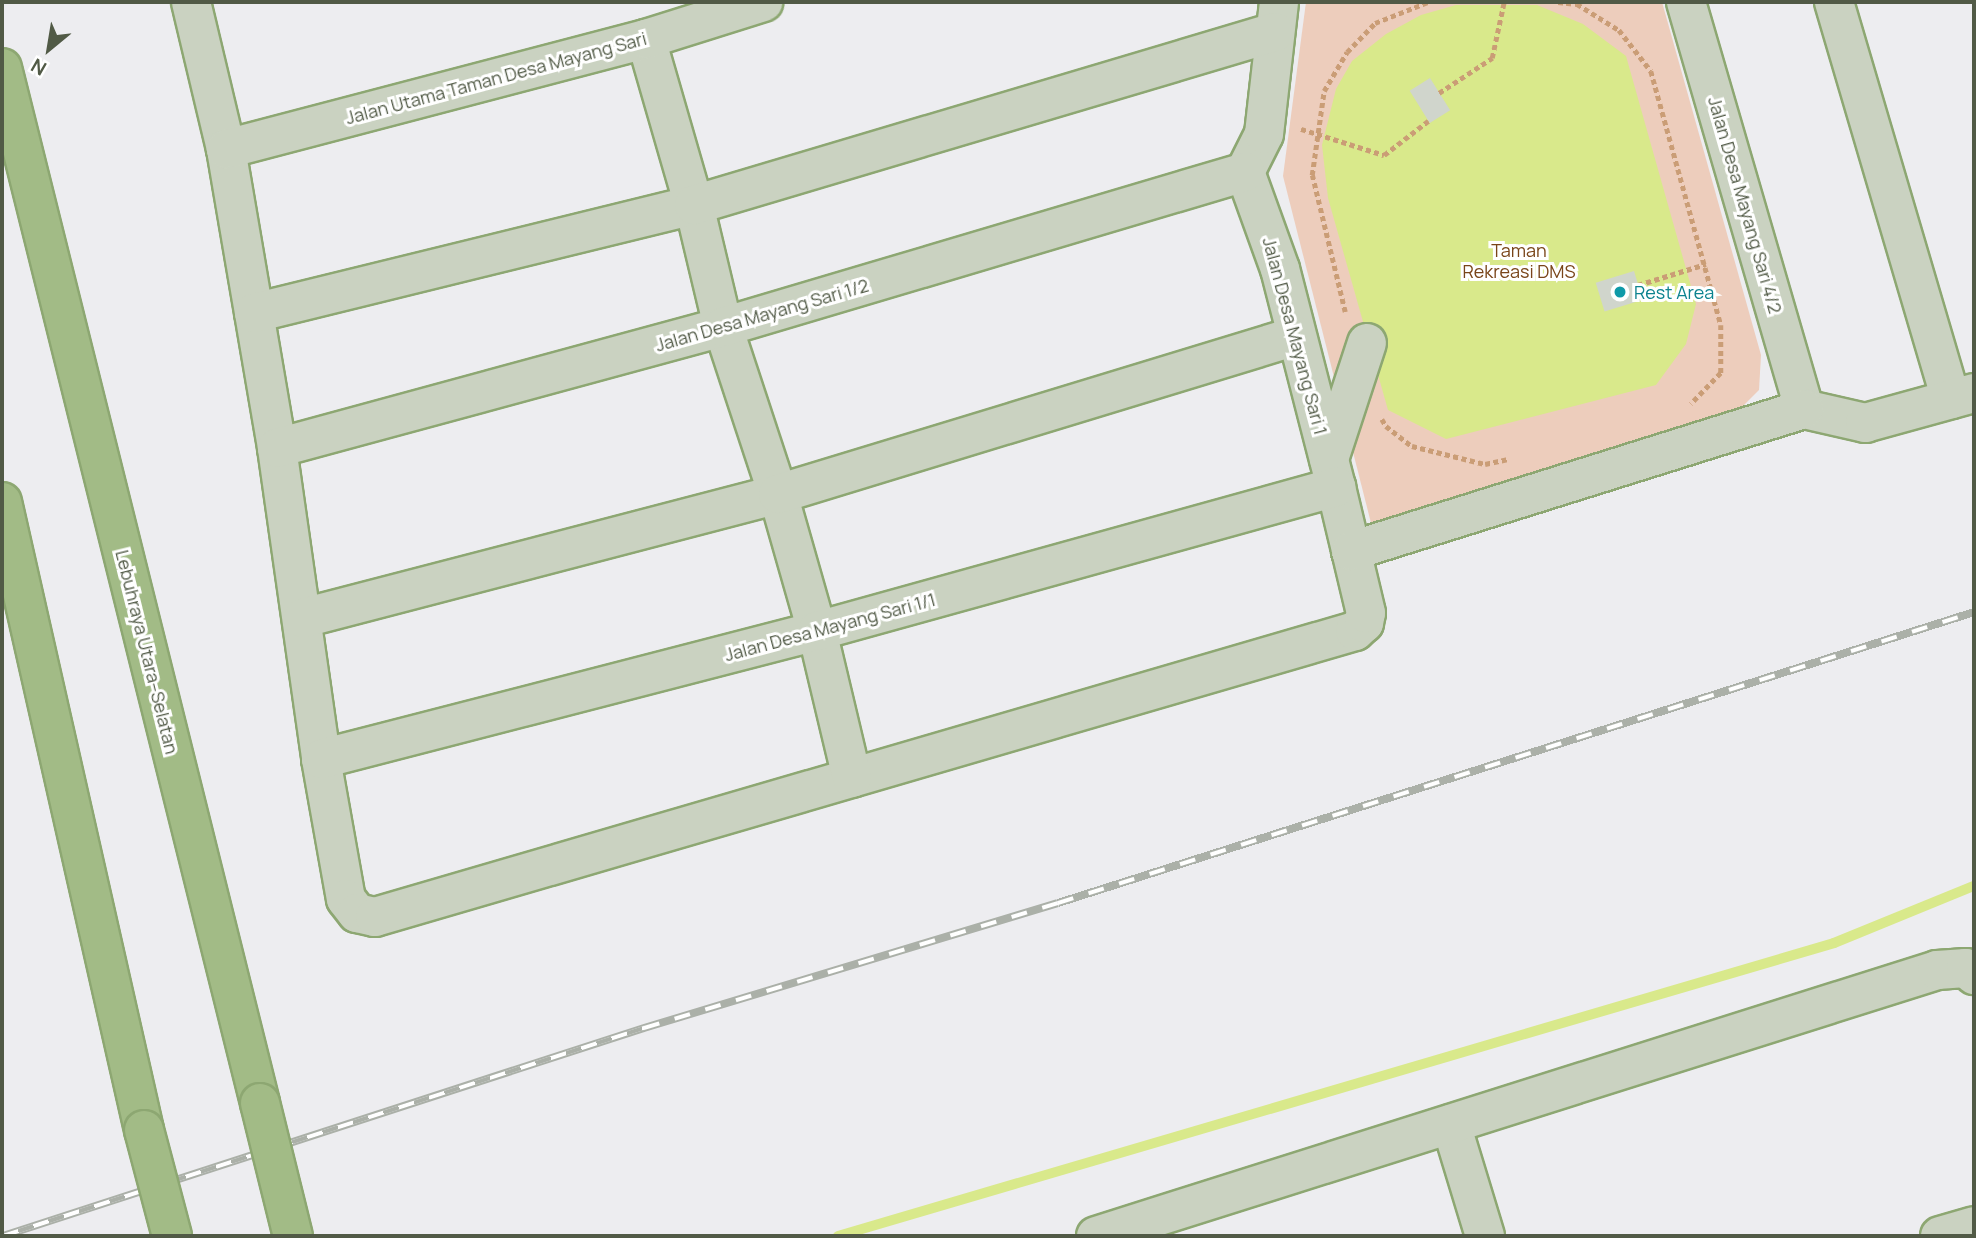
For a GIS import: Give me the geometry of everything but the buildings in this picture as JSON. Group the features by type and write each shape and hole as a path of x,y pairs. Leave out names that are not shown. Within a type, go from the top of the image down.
{"highway":[{"name":"Lebuhraya Utara–Selatan","path":"2,68 293,1236"},
{"path":"2,502 144,1130 172,1236"}],"street":[{"name":"Jalan Desa Mayang Sari 1","path":"191,2 226,149 277,447 321,759 346,899 357,912 375,917 1355,631 1364,623 1366,612 1280,269 1245,172"},
{"name":"Jalan Utama Taman Desa Mayang Sari","path":"226,149 646,39 763,2"},
{"name":"Jalan Desa Mayang Sari 4/2","path":"1686,2 1804,409"},
{"path":"1351,551 1804,409 1865,423 1963,396 1834,2"},
{"path":"254,313 694,205 1277,17 1264,134 1245,172"},
{"path":"646,39 694,205 723,327 778,494 817,631 852,778"},
{"name":"Jalan Desa Mayang Sari 1/2","path":"277,447 723,327 1245,172"},
{"path":"303,618 778,494 1296,336"},
{"path":"1332,473 1364,354"},
{"name":"Jalan Desa Mayang Sari 1/1","path":"321,759 817,631 1332,473"},
{"path":"1096,1236 1937,970 1970,972"},
{"path":"1451,1124 1485,1236"},
{"path":"1940,1236 1974,1226"}],"path":[{"path":"1428,2 1375,23 1347,52 1324,92 1312,176 1364,354 1366,386 1386,426 1412,446 1485,464 1510,458"},
{"path":"1439,93 1492,58 1504,2"},
{"path":"1558,2 1577,4 1619,30 1651,71 1721,325 1721,373 1682,412"},
{"path":"1317,134 1384,155 1428,121"},
{"path":"1638,285 1706,264"}],"green space":[{"name":"Taman Rekreasi DMS","path":"1306,2 1662,2 1761,355 1759,390 1731,418 1372,527 1283,176"}],"shaded area":[{"name":"Taman Rekreasi DMS","path":"1456,5 1537,5 1583,24 1626,56 1696,304 1686,344 1656,385 1446,439 1388,410 1328,198 1322,145 1336,89 1352,61 1386,34 1421,15"}],"waterway":[{"path":"838,1236 1834,943 1974,886"}],"railway":[{"path":"3,1236 644,1028 1058,903 1974,612"}],"place":[{"name":"Rest Area","path":"1620,292"}]}
